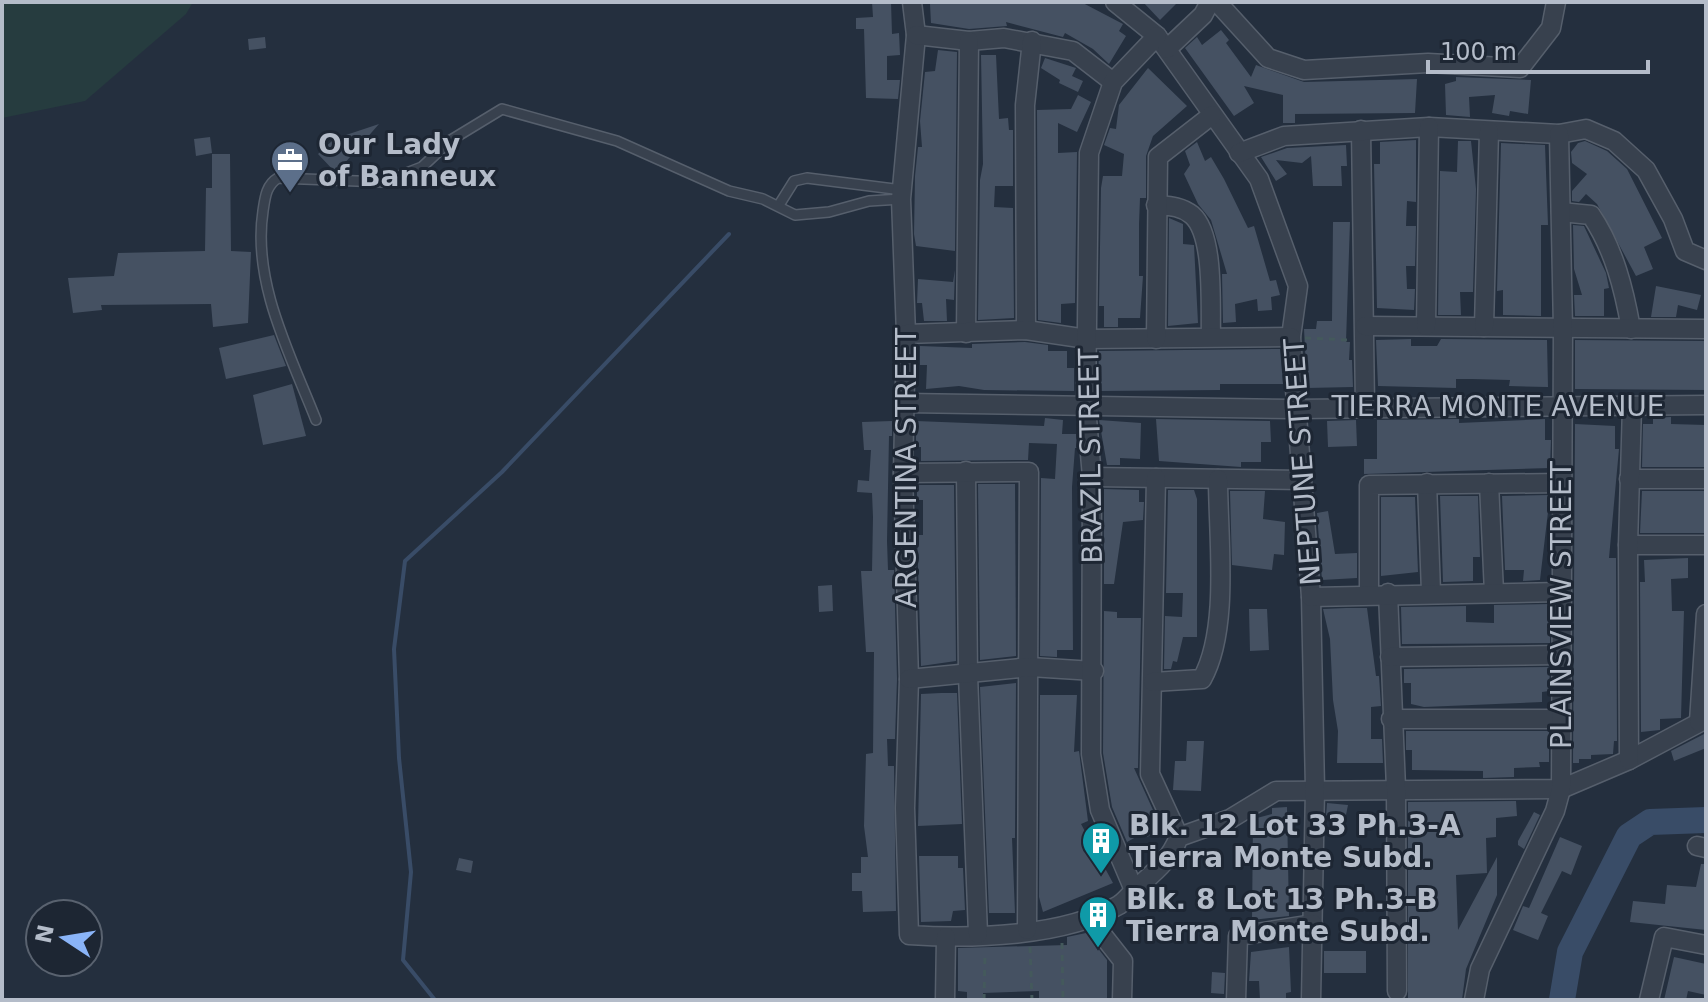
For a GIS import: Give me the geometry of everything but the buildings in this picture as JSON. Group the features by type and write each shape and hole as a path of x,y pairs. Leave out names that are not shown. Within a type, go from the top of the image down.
{"street":[{"name":"ARGENTINA STREET","path":"912,2 916,35 902,194 906,334 903,473 909,679 905,808 909,935 946,937"},
{"name":"NEPTUNE STREET","path":"1115,2 1162,43 1259,179 1298,286 1291,337 1294,409 1311,597 1315,789 1311,1000"},
{"name":"BRAZIL STREET","path":"1134,890 1100,810 1091,754 1094,671 1092,477 1086,407 1089,153 1113,82 1203,15 1210,2"},
{"path":"1217,2 1268,58 1304,70 1428,63 1520,68 1551,28 1556,2"},
{"path":"916,35 969,41 1004,38 1032,41 1073,51 1113,82"},
{"path":"966,333 969,41"},
{"path":"1026,330 1025,105 1032,41"},
{"path":"1156,339 1158,157 1212,115"},
{"path":"1239,153 1284,136 1361,130 1429,127 1559,134 1586,129 1614,141 1646,170 1673,219 1685,251 1706,260"},
{"path":"1426,326 1429,127"},
{"path":"1361,130 1365,405"},
{"path":"1484,327 1489,131"},
{"name":"PLAINSVIEW STREET","path":"1559,134 1563,329 1559,655 1561,789"},
{"path":"1156,205 1177,206 1193,216 1207,242 1211,336"},
{"path":"1561,212 1591,215 1597,224 1623,282 1631,329"},
{"path":"1365,333 1426,326 1706,329"},
{"path":"906,334 1026,330 1087,339 1291,337"},
{"name":"TIERRA MONTE AVENUE","path":"906,403 1294,409 1365,405 1706,405"},
{"path":"1629,760 1628,545 1632,406"},
{"path":"966,471 968,675 982,934"},
{"path":"903,473 1029,472 1028,938"},
{"path":"1092,477 1302,480"},
{"path":"945,1000 946,937 982,934 1028,938 1090,919 1122,903 1171,858 1179,837 1150,774 1156,478"},
{"path":"1153,682 1202,679 1214,659 1218,601 1218,479"},
{"path":"1629,479 1706,479"},
{"path":"1427,483 1431,592"},
{"path":"1489,483 1494,593"},
{"path":"1369,594 1369,485 1562,483"},
{"path":"1628,545 1706,545"},
{"path":"1311,597 1431,592 1562,592"},
{"path":"1388,593 1396,788 1397,991"},
{"path":"1179,837 1230,819 1276,791 1561,789 1629,760 1702,720 1706,614"},
{"path":"1390,657 1559,655"},
{"path":"909,679 1030,667 1094,671"},
{"path":"1391,719 1559,719"},
{"path":"1474,1000 1480,969 1555,811 1561,789"},
{"path":"1090,919 1123,961 1122,1000"},
{"path":"1236,1000 1238,936 1313,924"},
{"path":"1649,1000 1664,937 1706,945"}],"lane":[{"path":"316,420 264,277 260,230 270,183 278,178 383,182 422,167 451,140 502,109 617,141 729,191 779,205 795,215 829,212 902,194"},
{"path":"779,205 794,181 807,178 902,194"}],"path":[{"path":"1291,337 1365,333"},
{"path":"1062,927 1063,1000"},
{"path":"982,934 984,1000"},
{"path":"1028,938 1032,1000"}],"green space":[{"path":"2,2 193,2 186,14 85,101 2,118"}],"waterway":[{"path":"435,1000 403,960 411,872 399,758 394,649 405,561 502,472 729,234"},
{"path":"1562,1000 1570,952 1629,836 1650,822 1706,820"}],"place":[{"name":"Our Lady of Banneux","path":"290,194"},
{"name":"Blk. 12 Lot 33 Ph.3-A Tierra Monte Subd.","path":"1101,875"},
{"name":"Blk. 8 Lot 13 Ph.3-B Tierra Monte Subd.","path":"1098,949"}]}
